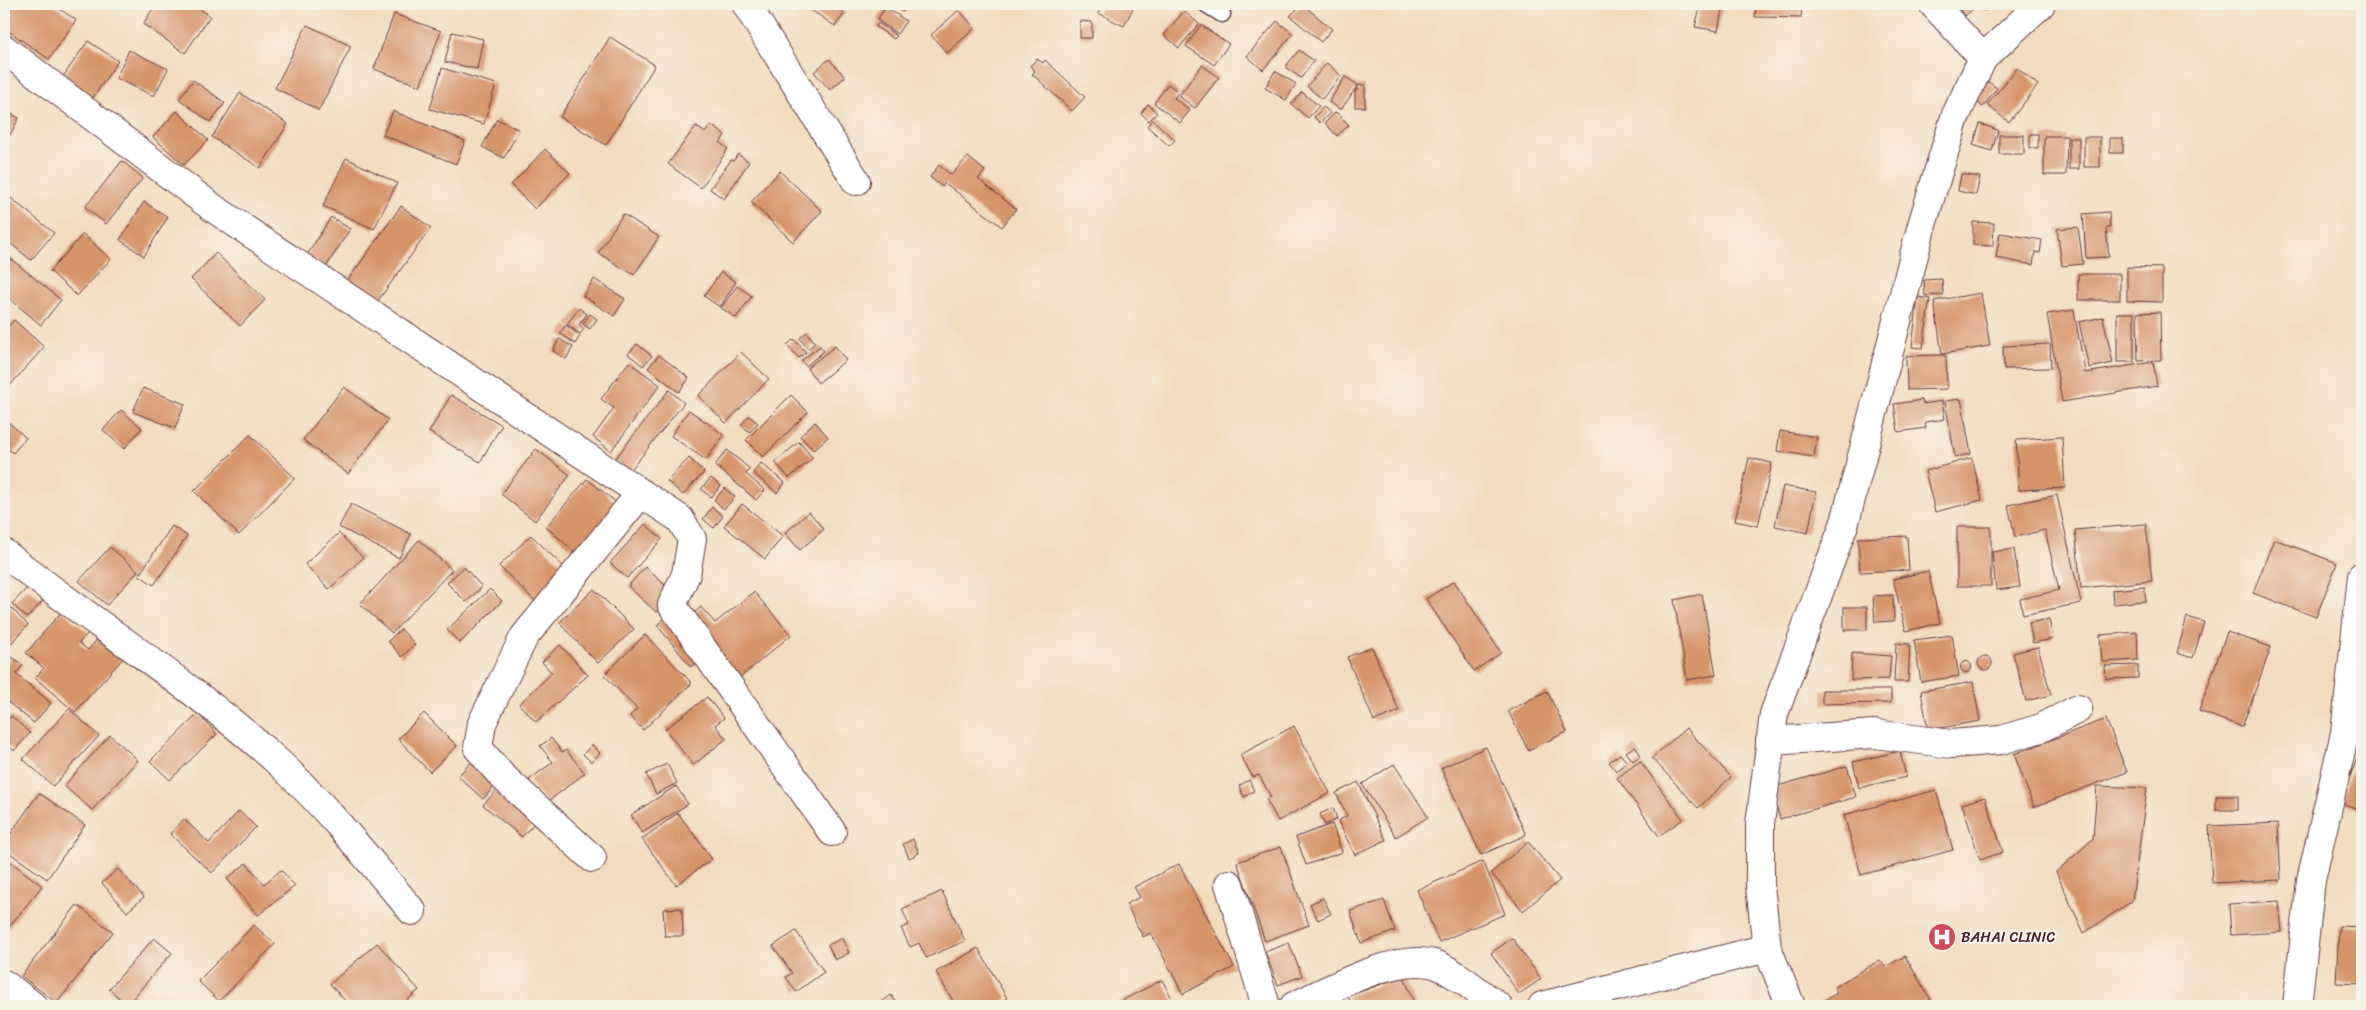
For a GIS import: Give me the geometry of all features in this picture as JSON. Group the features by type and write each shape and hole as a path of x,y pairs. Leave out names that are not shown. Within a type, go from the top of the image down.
{"street":[{"path":"746,4 856,181"},
{"path":"1933,4 1983,58"},
{"path":"1791,1006 1767,948 1760,886 1760,824 1774,714 1845,522 1921,228 1955,117 1983,58 2041,4"},
{"path":"4,49 213,208 680,519 692,539 686,574 672,606 832,832"},
{"path":"592,858 501,775 478,748 482,724 524,637 641,493"},
{"path":"4,553 227,719 278,763 338,823 412,911"},
{"path":"2297,1006 2311,880 2345,733 2362,576"},
{"path":"1770,741 1874,734 1951,744 2001,740 2041,728 2078,709"},
{"path":"1229,884 1266,1006"},
{"path":"1542,1006 1767,948"},
{"path":"1294,1006 1375,970 1415,962 1435,964 1498,1006"},
{"path":"4,984 33,1006"}],"lane":[{"path":"1206,4 1222,14"}],"building":[{"path":"4,4 52,4 76,20 49,59 4,28"},
{"path":"156,4 193,4 210,16 185,53 143,24"},
{"path":"802,4 832,4 845,13 835,26"},
{"path":"891,4 909,4 903,12"},
{"path":"1103,4 1135,4 1124,26 1098,13"},
{"path":"1302,4 1332,29 1321,42 1290,16"},
{"path":"1701,4 1723,4 1718,31 1695,27"},
{"path":"1756,4 1802,4 1801,18 1755,17"},
{"path":"1955,4 1979,4 1965,16"},
{"path":"1979,4 1994,4 1985,11"},
{"path":"886,7 906,21 897,34 877,20"},
{"path":"959,10 975,28 947,53 931,35"},
{"path":"1184,11 1199,24 1179,48 1164,35"},
{"path":"394,14 441,31 420,86 374,69"},
{"path":"1080,21 1092,22 1092,38 1080,38"},
{"path":"1277,21 1293,34 1263,70 1247,56"},
{"path":"878,23 897,36 894,39 876,27"},
{"path":"307,25 351,46 319,110 275,88"},
{"path":"1201,25 1229,44 1214,65 1186,46"},
{"path":"452,32 483,39 477,69 445,62"},
{"path":"610,37 655,65 606,145 560,117"},
{"path":"88,41 118,61 92,99 62,78"},
{"path":"129,50 168,69 154,96 116,78"},
{"path":"1299,50 1314,61 1301,78 1285,67"},
{"path":"829,59 845,77 830,90 814,72"},
{"path":"1037,59 1043,63 1045,60 1085,97 1072,111 1032,74 1035,71 1030,66"},
{"path":"1327,63 1341,76 1322,99 1307,86"},
{"path":"1202,65 1219,77 1195,108 1179,96"},
{"path":"442,68 496,84 484,124 430,109"},
{"path":"2017,68 2038,85 2009,122 1987,105"},
{"path":"1275,71 1296,84 1286,100 1265,88"},
{"path":"1345,77 1358,85 1341,110 1329,102"},
{"path":"193,80 225,103 210,122 179,99"},
{"path":"1985,80 1997,88 1983,107 1972,98"},
{"path":"1168,84 1179,92 1174,98 1190,110 1180,123 1154,103"},
{"path":"1358,85 1365,85 1365,107 1355,107 1355,90 1358,90"},
{"path":"1302,92 1319,106 1308,118 1291,104"},
{"path":"240,93 288,124 260,168 212,137"},
{"path":"1148,104 1157,113 1149,121 1141,113"},
{"path":"1324,107 1330,113 1320,123 1314,117"},
{"path":"4,110 19,118 4,146"},
{"path":"177,111 208,140 184,165 153,137"},
{"path":"393,111 465,141 456,164 383,135"},
{"path":"1336,112 1349,125 1337,136 1325,123"},
{"path":"497,119 519,130 504,158 482,147"},
{"path":"1153,120 1175,140 1169,146 1147,126"},
{"path":"1980,124 1998,130 1992,151 1973,145"},
{"path":"711,125 725,135 720,143 728,149 701,188 668,164 696,126 705,133"},
{"path":"2030,134 2038,134 2038,148 2030,148"},
{"path":"1999,135 2024,135 2024,154 1999,154"},
{"path":"2044,136 2067,136 2066,175 2044,175"},
{"path":"2084,137 2100,137 2100,167 2084,167"},
{"path":"2069,138 2079,138 2079,169 2069,169"},
{"path":"2110,138 2123,138 2123,153 2110,153"},
{"path":"545,149 570,173 535,209 511,185"},
{"path":"738,154 749,162 724,199 710,189 731,160 733,161"},
{"path":"968,157 985,171 978,179 1016,209 1002,227 945,183 942,187 930,177 939,165 951,175"},
{"path":"346,158 397,183 374,229 323,206"},
{"path":"122,161 143,178 106,224 85,207"},
{"path":"780,171 822,211 793,242 751,202"},
{"path":"1961,174 1980,177 1976,195 1958,191"},
{"path":"7,195 54,233 31,260 4,238 4,199"},
{"path":"144,202 168,217 144,256 120,240"},
{"path":"401,206 431,228 374,306 345,284"},
{"path":"2109,212 2110,228 2106,228 2109,257 2086,258 2083,214"},
{"path":"623,214 659,237 634,275 598,253"},
{"path":"331,217 350,229 326,267 307,255"},
{"path":"1973,222 1994,223 1993,246 1973,245"},
{"path":"2078,227 2083,264 2062,266 2057,229"},
{"path":"2000,233 2042,240 2040,253 2035,252 2033,265 1996,258"},
{"path":"83,234 111,259 77,296 50,271"},
{"path":"4,253 61,300 41,325 4,294"},
{"path":"216,253 265,300 240,326 191,279"},
{"path":"2127,267 2162,268 2162,302 2127,301"},
{"path":"721,272 736,282 720,307 704,296"},
{"path":"2078,274 2120,274 2120,300 2078,300"},
{"path":"594,279 625,299 614,316 583,296"},
{"path":"1942,279 1943,295 1925,296 1924,280"},
{"path":"737,286 752,296 736,318 721,308"},
{"path":"1981,293 1990,346 1942,354 1934,301"},
{"path":"1918,297 1930,299 1923,348 1912,347"},
{"path":"579,308 587,314 579,325 584,329 580,334 567,324"},
{"path":"2074,310 2085,373 2153,362 2157,386 2062,402 2047,314"},
{"path":"2160,312 2161,360 2138,361 2137,313"},
{"path":"2117,313 2134,313 2134,362 2117,362"},
{"path":"590,314 597,319 590,329 583,324"},
{"path":"2103,317 2113,363 2089,368 2079,322"},
{"path":"14,320 44,347 5,391 4,331"},
{"path":"566,325 580,336 575,344 560,333"},
{"path":"807,332 815,343 808,349 800,338"},
{"path":"559,339 573,347 566,359 553,351"},
{"path":"794,339 806,352 799,358 787,345"},
{"path":"637,344 652,356 643,366 628,354"},
{"path":"2050,344 2051,368 2004,369 2003,346"},
{"path":"820,346 824,351 806,366 801,361"},
{"path":"835,346 846,360 818,383 807,368"},
{"path":"741,352 769,379 726,423 698,396"},
{"path":"659,355 689,378 679,392 648,368"},
{"path":"1946,355 1947,389 1907,390 1906,356"},
{"path":"629,362 660,385 611,451 593,437 614,408 601,399"},
{"path":"344,387 388,420 348,474 303,440"},
{"path":"143,388 185,404 175,428 133,412"},
{"path":"669,390 684,403 629,472 614,460"},
{"path":"451,395 502,425 480,462 429,432"},
{"path":"791,395 808,412 763,457 746,440"},
{"path":"1961,399 1971,454 1955,457 1945,401"},
{"path":"1922,400 1923,404 1942,401 1945,419 1925,422 1926,428 1898,432 1894,404"},
{"path":"121,410 142,428 124,449 103,430"},
{"path":"689,410 724,435 706,460 671,436"},
{"path":"749,416 758,423 750,432 741,425"},
{"path":"4,418 26,438 13,453 4,445"},
{"path":"815,422 828,437 813,450 800,436"},
{"path":"1780,431 1817,437 1814,457 1777,451"},
{"path":"250,435 295,478 239,535 194,491"},
{"path":"2062,437 2065,488 2019,490 2016,440"},
{"path":"799,442 813,458 789,478 775,462"},
{"path":"536,449 570,475 535,521 501,494"},
{"path":"727,450 750,469 746,474 765,490 756,500 715,465"},
{"path":"689,458 704,472 683,495 667,481"},
{"path":"1749,458 1772,463 1758,526 1735,521"},
{"path":"1972,458 1982,500 1935,512 1925,471"},
{"path":"761,463 785,483 777,493 753,473"},
{"path":"711,478 721,486 711,497 701,489"},
{"path":"587,479 622,507 580,556 546,527"},
{"path":"1783,486 1816,492 1808,533 1775,526"},
{"path":"725,488 735,497 724,509 714,500"},
{"path":"2057,495 2081,603 2023,615 2020,599 2059,590 2045,530 2015,537 2008,505"},
{"path":"351,504 411,534 399,558 339,527"},
{"path":"742,504 783,536 765,559 724,526"},
{"path":"712,507 723,516 714,528 703,519"},
{"path":"809,512 824,529 800,550 785,533"},
{"path":"645,524 662,539 627,578 610,563"},
{"path":"2146,524 2152,581 2081,588 2075,530"},
{"path":"172,526 187,536 154,585 139,575"},
{"path":"1957,527 1991,527 1991,586 1957,586"},
{"path":"339,533 363,558 329,589 305,564"},
{"path":"531,535 570,573 539,605 499,566"},
{"path":"1907,536 1909,570 1860,572 1858,538"},
{"path":"2274,539 2337,563 2316,617 2253,593"},
{"path":"419,540 452,570 392,633 360,604"},
{"path":"110,547 138,571 107,605 79,581"},
{"path":"2014,549 2020,587 1996,590 1992,552"},
{"path":"464,567 482,587 466,602 447,583"},
{"path":"645,567 674,593 656,612 628,586"},
{"path":"1928,571 1940,623 1906,631 1893,579"},
{"path":"1454,581 1501,653 1474,671 1426,599"},
{"path":"2144,587 2146,601 2113,604 2112,590"},
{"path":"27,588 43,601 27,618 12,604"},
{"path":"490,589 502,601 460,643 447,630"},
{"path":"594,589 634,629 598,663 559,623"},
{"path":"754,592 791,635 738,679 687,619 701,607 715,623"},
{"path":"1702,594 1716,675 1687,680 1674,600"},
{"path":"1893,595 1894,621 1875,622 1873,596"},
{"path":"4,601 28,625 4,651"},
{"path":"1844,607 1867,607 1867,630 1844,630"},
{"path":"62,611 88,633 79,643 88,650 101,635 126,655 75,712 35,678 44,668 26,653"},
{"path":"672,612 706,655 691,667 657,625"},
{"path":"2187,617 2204,622 2193,658 2177,653"},
{"path":"2049,619 2053,639 2033,643 2029,623"},
{"path":"401,629 415,644 402,657 388,641"},
{"path":"2137,632 2138,660 2102,662 2100,635"},
{"path":"2227,632 2271,647 2242,727 2199,711"},
{"path":"645,635 692,683 643,730 630,716 637,709 604,675"},
{"path":"1952,635 1959,676 1921,682 1914,640"},
{"path":"1896,643 1910,644 1908,682 1894,682"},
{"path":"560,645 588,675 536,722 519,704 552,673 542,662"},
{"path":"1372,647 1399,711 1374,721 1347,657"},
{"path":"2038,647 2051,695 2026,701 2013,653"},
{"path":"1852,653 1891,656 1889,679 1851,680"},
{"path":"1985,656 1990,658 1992,663 1990,668 1985,670 1980,668 1978,663 1980,658"},
{"path":"12,657 23,665 16,674 51,703 34,723 4,699 4,667"},
{"path":"1964,662 1968,662 1971,667 1970,671 1964,672 1961,669 1961,665"},
{"path":"2138,665 2138,678 2106,679 2105,666"},
{"path":"1973,682 1980,721 1928,730 1921,691"},
{"path":"1822,690 1891,690 1891,703 1822,704"},
{"path":"1547,691 1567,732 1528,750 1508,711"},
{"path":"707,697 724,718 715,725 726,739 693,765 665,729"},
{"path":"69,709 99,736 53,786 23,759"},
{"path":"424,713 457,746 430,772 398,739"},
{"path":"198,714 217,734 170,780 150,761"},
{"path":"11,716 30,733 14,751 4,742 4,724"},
{"path":"2106,719 2127,772 2034,807 2014,754"},
{"path":"1294,726 1330,793 1278,821 1266,799 1271,797 1259,775 1253,777 1240,755"},
{"path":"1686,728 1731,777 1698,808 1652,758"},
{"path":"110,735 138,760 92,810 64,786"},
{"path":"551,738 562,752 566,750 585,773 546,803 529,780 553,762 540,746"},
{"path":"592,745 600,753 591,762 583,754"},
{"path":"1635,746 1641,755 1633,761 1626,752"},
{"path":"2362,746 2362,811 2340,802"},
{"path":"1486,747 1526,835 1481,855 1441,768"},
{"path":"1900,751 1906,777 1859,788 1853,762"},
{"path":"1620,754 1627,762 1616,771 1609,762"},
{"path":"474,759 498,782 483,799 458,776"},
{"path":"1640,761 1683,819 1659,836 1617,778"},
{"path":"667,764 677,783 656,794 646,774"},
{"path":"1394,764 1428,817 1396,837 1362,784"},
{"path":"1847,766 1856,797 1780,819 1771,788"},
{"path":"1249,780 1254,791 1244,797 1239,786"},
{"path":"1358,782 1386,840 1355,855 1338,821 1347,816 1336,793"},
{"path":"676,786 688,804 642,833 631,815"},
{"path":"2097,786 2147,788 2132,901 2084,933 2056,872 2093,839"},
{"path":"498,789 536,821 522,837 483,805"},
{"path":"1936,790 1953,850 1861,875 1844,815"},
{"path":"39,793 85,825 47,879 4,849 4,843"},
{"path":"2216,796 2238,796 2238,810 2216,810"},
{"path":"1985,797 2003,852 1980,860 1962,804"},
{"path":"1333,808 1337,819 1325,825 1320,814"},
{"path":"239,811 256,827 212,873 170,834 184,819 209,843"},
{"path":"678,813 712,859 676,885 642,839"},
{"path":"2278,823 2281,880 2212,883 2209,826"},
{"path":"1332,824 1342,852 1306,865 1296,837"},
{"path":"913,839 919,853 909,858 903,844"},
{"path":"1528,842 1560,880 1523,911 1491,873"},
{"path":"1281,847 1309,925 1265,941 1237,862"},
{"path":"6,858 42,886 4,933 4,861"},
{"path":"1483,861 1505,914 1439,942 1417,890"},
{"path":"246,863 264,884 281,870 295,886 258,915 227,879"},
{"path":"1179,864 1234,967 1183,994 1151,933 1143,937 1126,904 1140,897 1134,887"},
{"path":"118,869 144,897 127,912 102,883"},
{"path":"942,891 965,941 926,958 919,943 910,947 901,928 909,925 902,909"},
{"path":"1323,898 1331,914 1318,920 1310,904"},
{"path":"1384,900 1395,931 1361,943 1350,911"},
{"path":"2279,901 2282,932 2231,935 2229,904"},
{"path":"77,905 113,932 57,1003 21,976"},
{"path":"682,908 683,936 665,936 663,909"},
{"path":"254,925 275,944 219,1001 198,981"},
{"path":"2339,926 2362,927 2362,984 2336,983"},
{"path":"796,931 824,972 796,992 786,977 792,973 773,946"},
{"path":"154,938 172,953 127,1005 109,989"},
{"path":"842,938 849,953 835,960 828,945"},
{"path":"1512,938 1541,979 1519,994 1491,953"},
{"path":"377,943 419,990 400,1006 350,1006 330,984"},
{"path":"1289,943 1302,976 1278,985 1265,952"},
{"path":"978,948 1007,998 993,1006 956,1006 936,972"},
{"path":"1905,956 1932,1002 1924,1006 1819,1006 1818,1004 1837,993 1834,987 1880,960 1885,967"},
{"path":"1404,976 1415,1006 1352,1006 1348,996"},
{"path":"1162,980 1176,1006 1116,1006 1115,1004"},
{"path":"891,995 899,1006 877,1006"}],"place":[{"name":"BAHAI CLINIC","path":"1942,937"}]}
